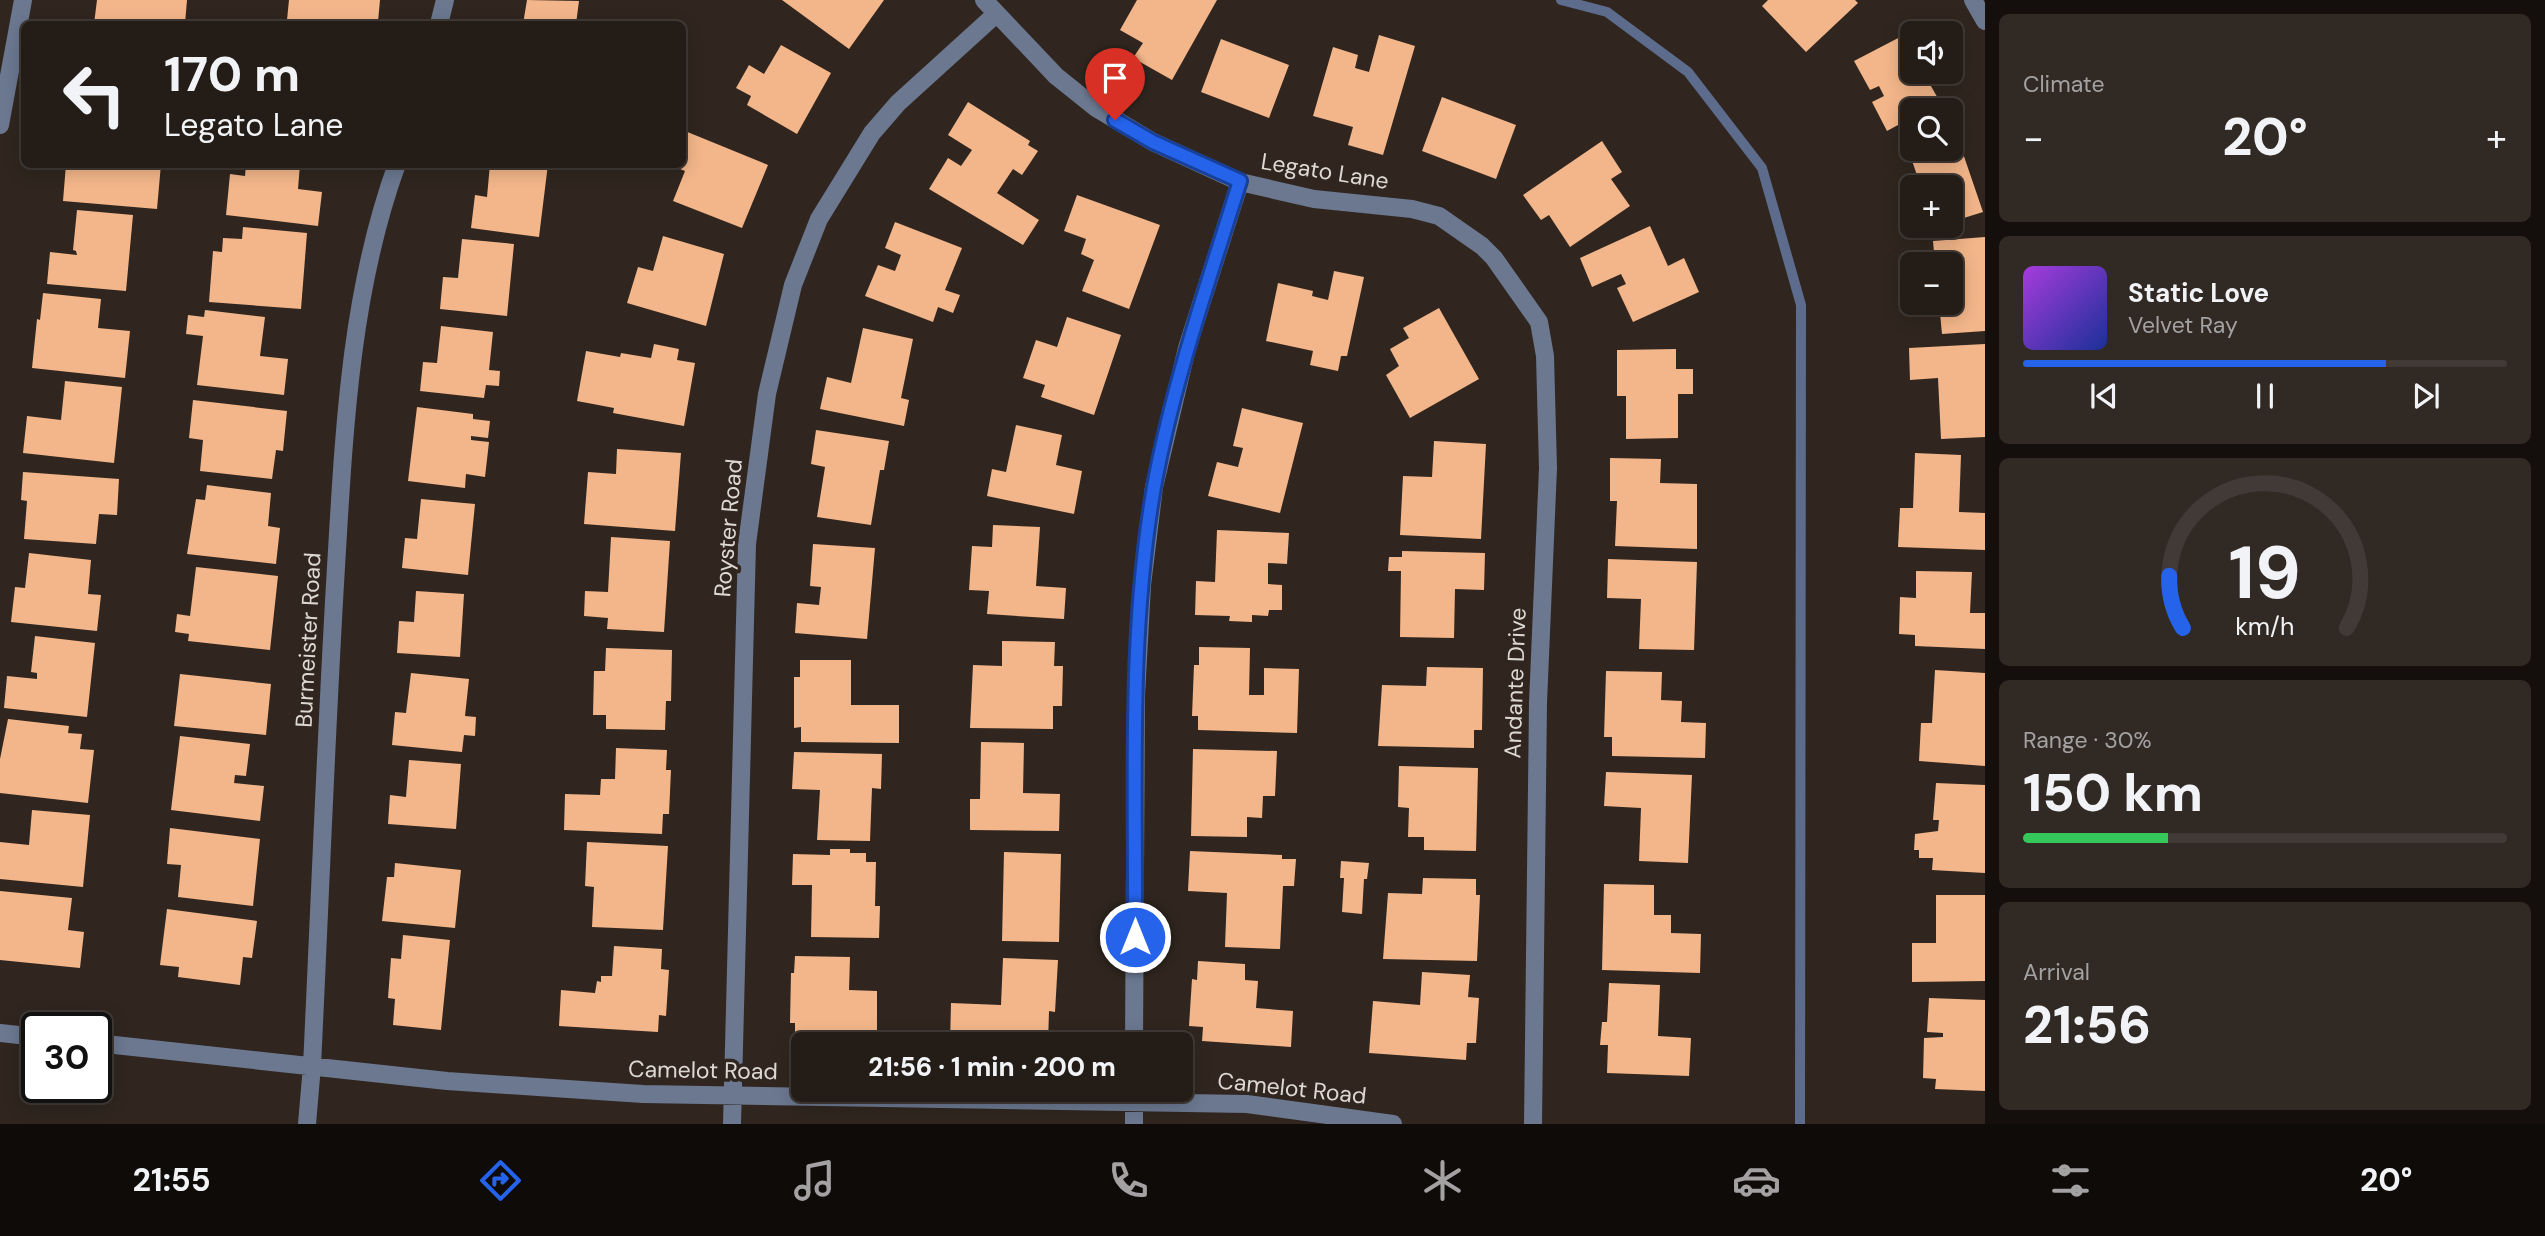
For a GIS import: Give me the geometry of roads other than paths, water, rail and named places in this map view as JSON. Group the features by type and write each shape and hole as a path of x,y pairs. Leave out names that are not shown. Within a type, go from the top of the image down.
{"street":[{"path":"0,125 23,0"},
{"path":"440,21 445,0"},
{"path":"1973,0 1985,21"},
{"name":"Legato Lane","path":"990,7 1056,76 1096,108 1153,142 1240,181 1314,199 1412,209 1438,216 1482,246 1494,258"},
{"name":"Royster Road","path":"732,1124 747,544 767,394 790,298 819,219 872,133 990,7"},
{"name":"Burmeister Road","path":"307,1124 345,421 365,284 396,168"},
{"path":"1134,1032 1136,695 1142,584 1154,487 1186,348 1240,181"},
{"name":"Andante Drive","path":"1494,258 1539,322 1545,356 1548,468 1538,716 1533,1124"},
{"path":"0,1033 21,1035"},
{"name":"Camelot Road","path":"112,1045 447,1081 643,1094 791,1096"},
{"name":"Camelot Road","path":"1193,1100 1247,1104 1393,1124"},
{"path":"1134,1102 1134,1124"}],"waterway":[{"path":"1561,0 1607,12 1688,72 1762,168 1801,305 1800,1124"}]}
